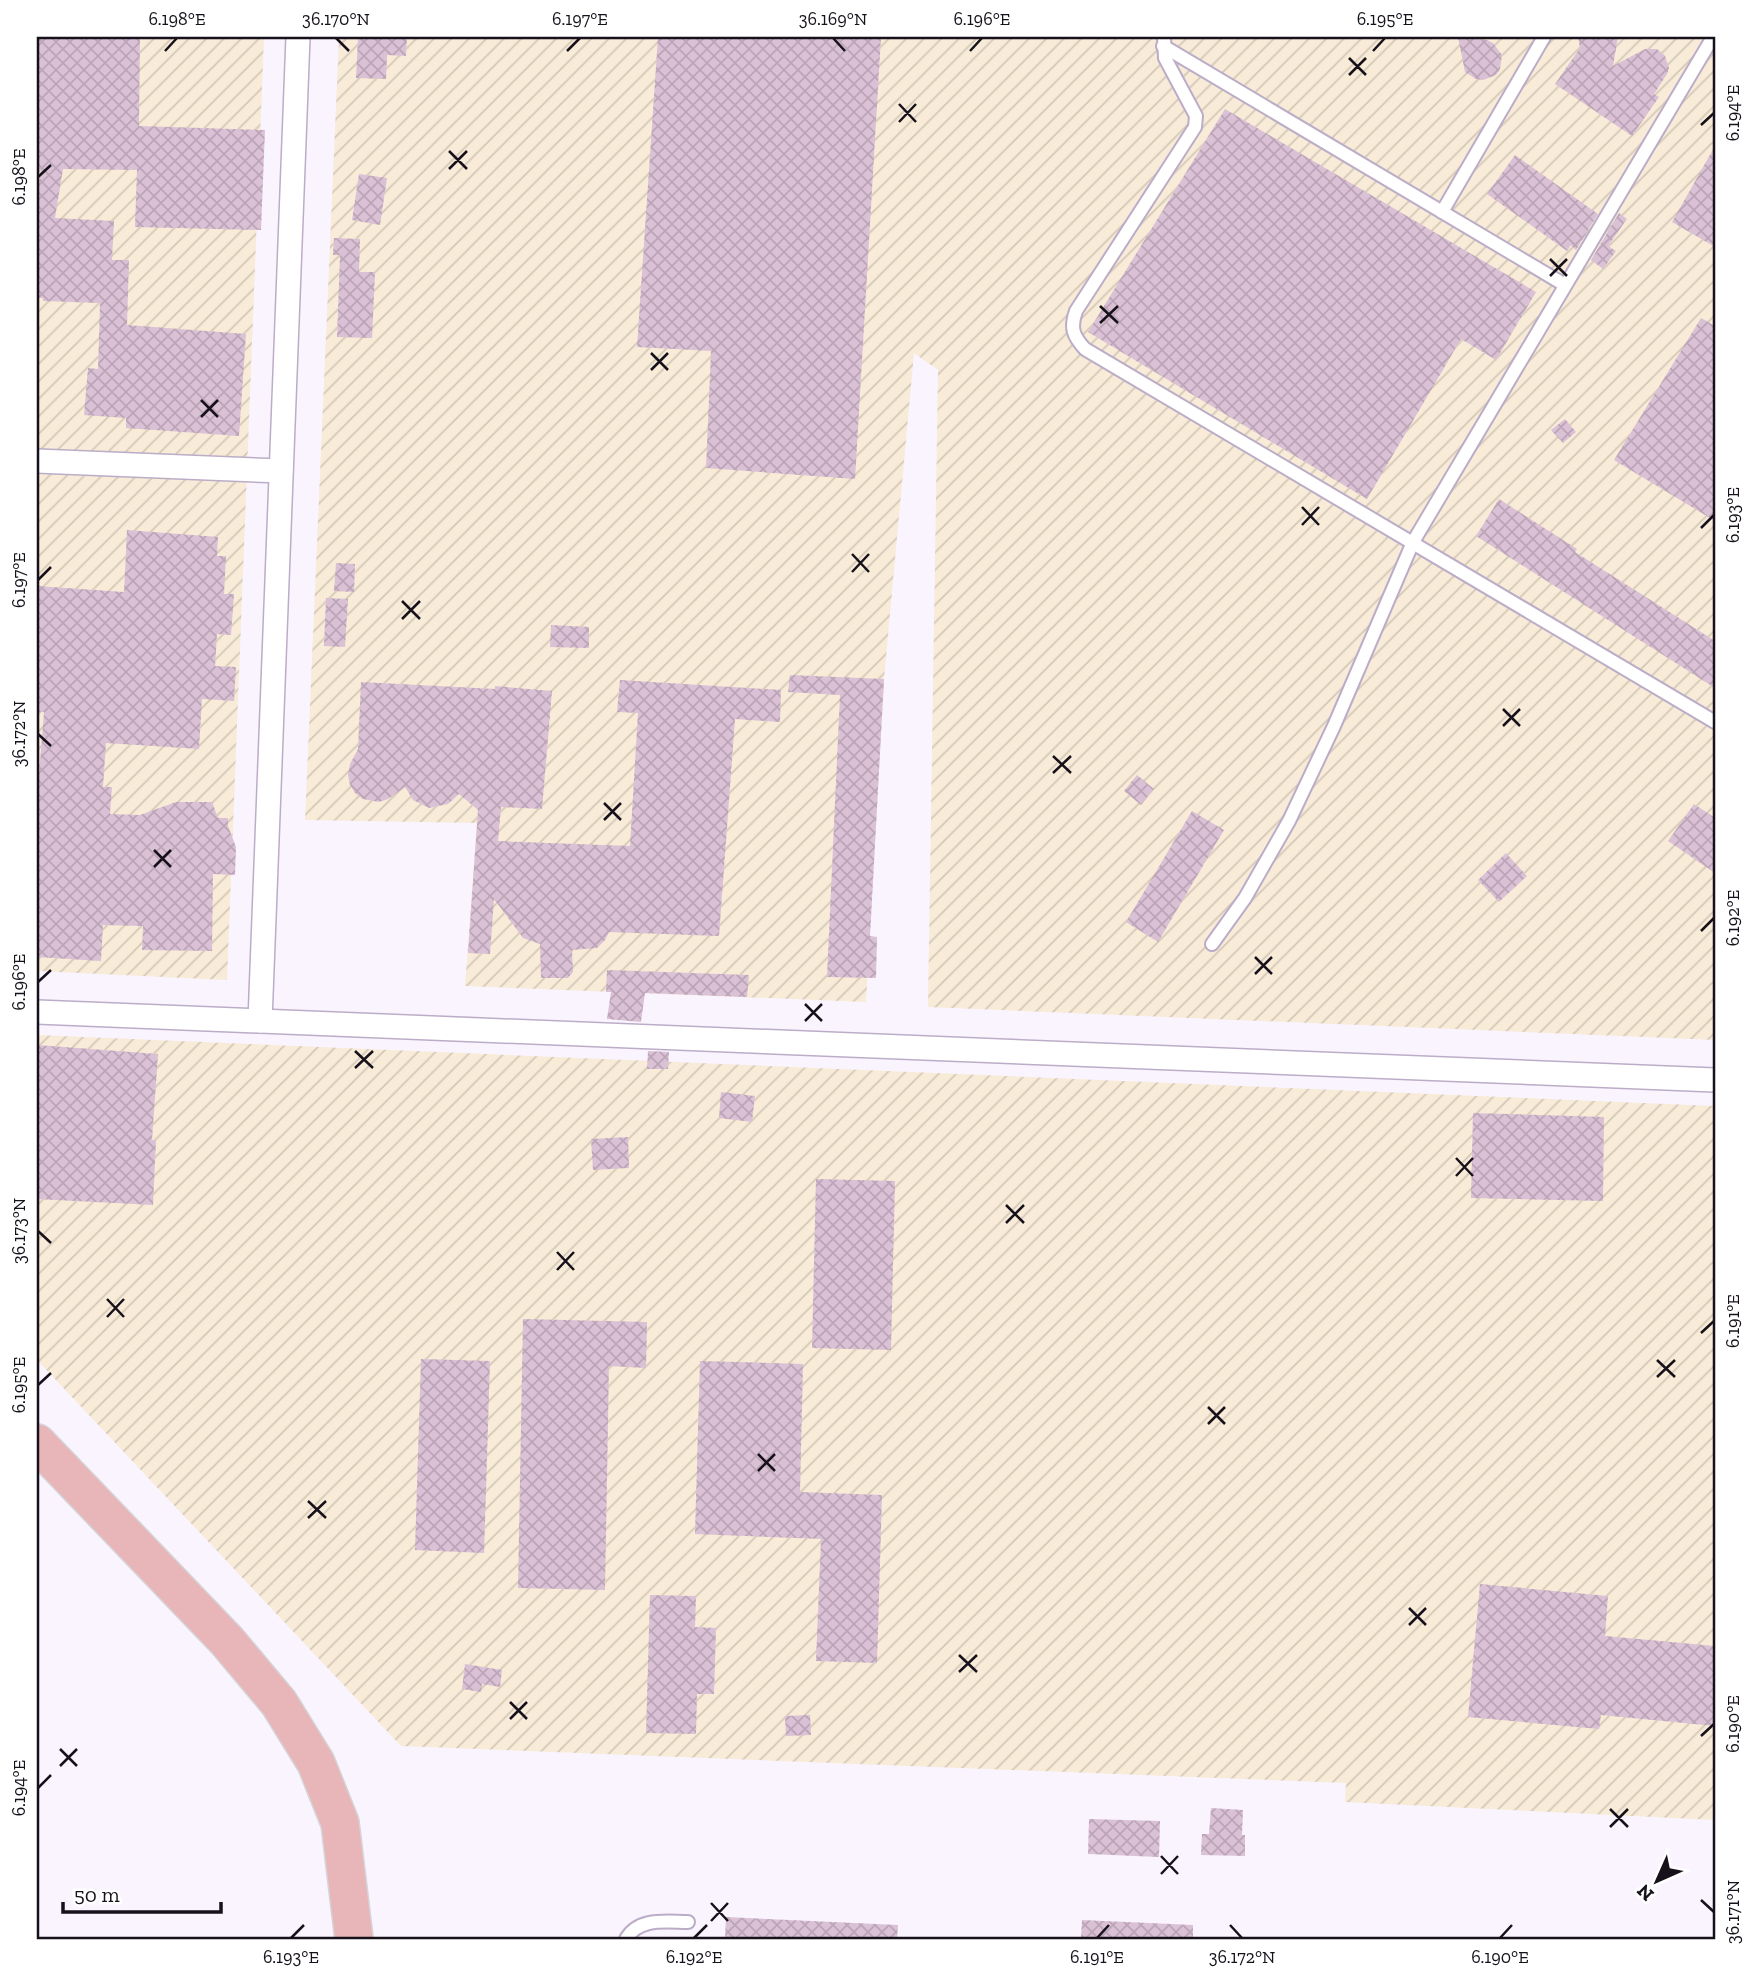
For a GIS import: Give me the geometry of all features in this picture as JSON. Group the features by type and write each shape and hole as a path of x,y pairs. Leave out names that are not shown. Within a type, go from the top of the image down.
{"main road":[{"path":"37,1443 227,1642 279,1703 316,1763 340,1823 354,1939"}],"street":[{"path":"260,1021 298,37"},
{"path":"37,461 281,471"},
{"path":"37,1012 1715,1080"}],"lane":[{"path":"1442,212 1544,37"},
{"path":"1212,944 1245,898 1289,821 1334,726 1413,542 1713,37"},
{"path":"1164,42 1565,285"},
{"path":"1164,42 1164,58 1196,116 1195,127 1076,312 1071,325 1075,338 1086,349 1715,722"},
{"path":"1702,55 1715,63"},
{"path":"626,1939 648,1922 688,1922"}],"shaded area":[{"path":"37,37 264,37 227,980 37,971"},
{"path":"339,37 1715,37 1715,1040 928,1007 938,370 914,353 884,679 866,1002 465,986 477,823 305,820"},
{"path":"37,1035 1715,1106 1715,1820 1345,1802 1346,1783 401,1746 37,1360"}],"building":[{"path":"37,37 140,37 139,126 265,130 261,230 135,227 137,170 63,169 55,218 114,221 112,260 129,260 127,325 246,334 239,436 126,428 126,418 84,415 88,368 98,369 100,303 43,301 43,298 37,298 37,198 41,169 37,169"},
{"path":"358,37 407,37 406,56 387,55 386,79 356,78"},
{"path":"658,37 881,37 855,479 706,468 711,351 637,347"},
{"path":"1458,37 1493,43 1502,55 1500,69 1496,75 1483,80 1465,72"},
{"path":"1578,37 1618,37 1613,66 1645,49 1657,49 1665,56 1669,68 1654,94 1659,97 1632,136 1555,84 1580,48"},
{"path":"1225,109 1536,292 1496,360 1461,339 1367,499 1088,332"},
{"path":"1715,146 1715,247 1672,222"},
{"path":"1515,155 1598,214 1576,250 1571,245 1567,251 1487,194"},
{"path":"359,174 387,178 380,225 352,220"},
{"path":"1619,213 1627,219 1608,246 1616,251 1603,269 1591,260"},
{"path":"334,238 360,239 359,272 375,272 372,338 337,337 340,255 333,255"},
{"path":"1701,318 1715,326 1715,521 1614,460"},
{"path":"1565,419 1576,432 1563,443 1551,430"},
{"path":"1499,499 1577,549 1575,552 1715,641 1715,688 1476,536"},
{"path":"127,530 218,537 217,556 226,556 224,594 234,594 231,635 217,634 215,666 236,667 234,701 202,699 199,749 106,743 103,787 112,787 110,814 140,815 176,802 212,802 218,818 228,818 228,826 236,847 235,875 213,874 212,951 142,950 143,926 103,925 101,961 37,957 37,800 44,712 37,712 37,586 124,592"},
{"path":"336,563 355,564 354,592 334,591"},
{"path":"326,598 348,599 345,647 324,646"},
{"path":"551,625 589,627 589,648 550,647"},
{"path":"790,675 884,679 870,936 877,937 876,978 827,977 840,695 788,692"},
{"path":"620,680 781,690 780,722 735,719 719,936 609,932 597,948 572,950 573,972 568,978 541,978 540,944 523,938 494,899 490,954 468,953 478,810 459,794 448,804 429,808 413,800 405,787 379,802 363,799 355,793 348,775 358,749 361,682 495,689 495,686 552,691 542,809 501,807 498,841 630,846 638,713 617,712"},
{"path":"1137,775 1154,789 1141,805 1124,791"},
{"path":"1694,804 1715,818 1715,873 1668,841"},
{"path":"1192,811 1224,830 1158,942 1126,922"},
{"path":"1506,853 1527,876 1499,902 1478,880"},
{"path":"607,970 749,975 747,997 645,993 641,1022 607,1019 611,992 606,992"},
{"path":"37,1045 158,1054 152,1140 156,1140 153,1205 37,1199"},
{"path":"648,1051 669,1052 668,1069 647,1069"},
{"path":"721,1092 755,1096 752,1122 719,1118"},
{"path":"1473,1113 1604,1117 1603,1201 1471,1198"},
{"path":"628,1137 629,1168 593,1170 591,1139"},
{"path":"816,1179 895,1181 891,1350 812,1348"},
{"path":"523,1319 647,1322 646,1368 609,1366 605,1590 518,1588"},
{"path":"421,1359 490,1361 484,1553 415,1550"},
{"path":"700,1361 803,1364 800,1492 882,1495 877,1663 816,1661 821,1539 695,1534"},
{"path":"1480,1584 1608,1596 1605,1636 1715,1646 1715,1726 1601,1715 1599,1729 1468,1717"},
{"path":"650,1595 696,1596 695,1627 716,1628 714,1694 697,1694 696,1734 646,1733"},
{"path":"465,1664 502,1670 500,1687 482,1684 481,1692 462,1689"},
{"path":"810,1715 811,1735 786,1736 785,1716"},
{"path":"1211,1808 1243,1810 1245,1856 1201,1855 1202,1834 1209,1834"},
{"path":"1089,1819 1160,1821 1159,1857 1088,1854"},
{"path":"726,1917 898,1925 897,1939 725,1939"},
{"path":"1082,1920 1193,1925 1193,1939 1081,1939"}]}
